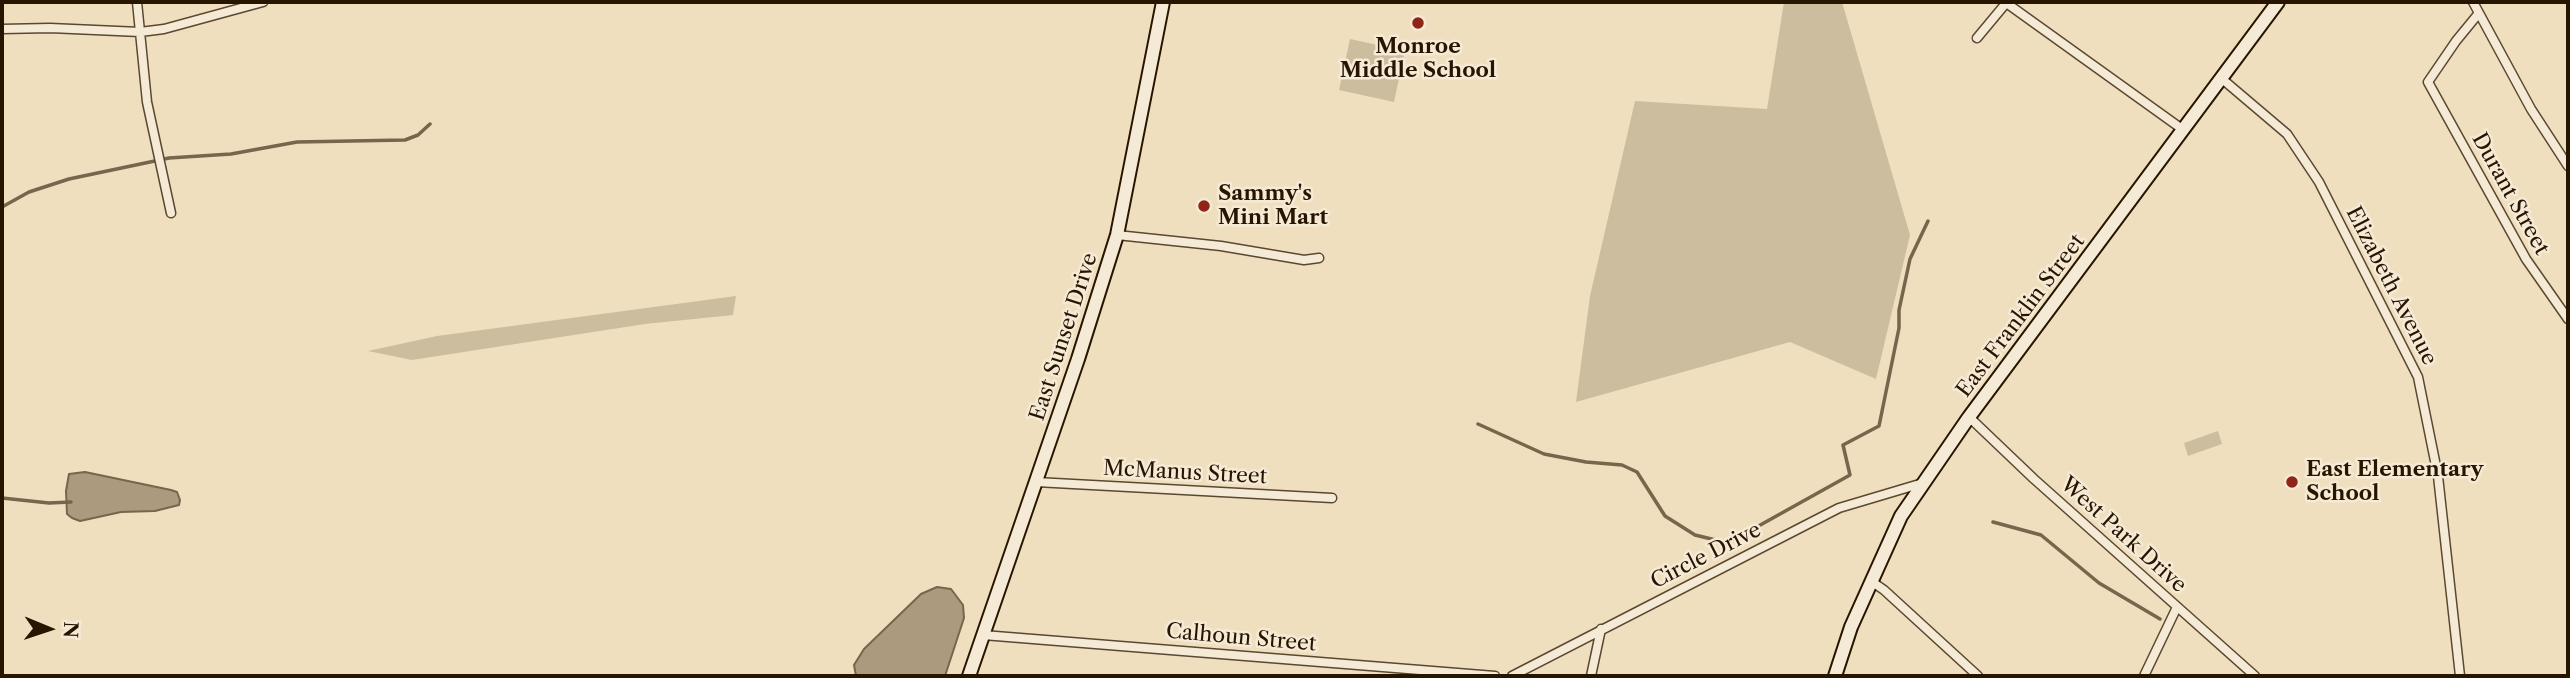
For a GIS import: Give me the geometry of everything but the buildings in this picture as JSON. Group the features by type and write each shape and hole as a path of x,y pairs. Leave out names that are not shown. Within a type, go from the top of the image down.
{"main road":[{"name":"East Sunset Drive","path":"970,676 1078,359 1117,235 1163,2"},
{"name":"East Franklin Street","path":"1835,676 1851,628 1901,516 1969,417 2278,2"}],"street":[{"path":"137,2 146,102 172,213"},
{"path":"2,29 50,28 140,33 263,2"},
{"path":"1978,38 2006,2 2182,129"},
{"path":"2473,2 2531,109 2568,166"},
{"name":"Durant Street","path":"2479,13 2428,82 2526,259 2568,319"},
{"name":"Elizabeth Avenue","path":"2221,78 2287,134 2319,182 2418,377 2438,476 2460,676"},
{"path":"1117,235 1222,246 1304,260 1319,258"},
{"name":"West Park Drive","path":"1969,417 2034,479 2255,676"},
{"name":"McManus Street","path":"1036,482 1332,498"},
{"name":"Circle Drive","path":"1512,676 1839,508 1923,483"},
{"path":"1871,581 1885,590 1978,676"},
{"path":"2144,676 2177,607"},
{"path":"1591,676 1601,629"},
{"name":"Calhoun Street","path":"984,635 1495,676"}],"shaded area":[{"path":"1784,2 1842,2 1910,235 1876,379 1790,342 1576,402 1590,296 1635,101 1767,109"},
{"path":"1350,39 1405,51 1394,102 1339,90"},
{"path":"736,296 733,315 645,324 412,360 368,351 437,336"},
{"path":"2218,431 2222,444 2188,456 2184,443"},
{"path":"85,472 177,492 179,505 155,511 121,512 80,521 67,514 66,491 69,474"},
{"path":"937,587 951,589 963,605 964,618 945,676 856,676 854,665 864,649 921,594"}],"waterway":[{"path":"2,207 29,192 69,179 169,158 231,154 297,142 405,140 418,135 430,124"},
{"path":"1478,424 1544,454 1622,465 1637,472 1665,516 1695,535 1728,543 1850,475 1843,445 1879,426 1910,259 1928,221"},
{"path":"2,498 49,503 71,502"},
{"path":"1993,522 2041,535 2099,583 2160,619"}],"place":[{"name":"Monroe Middle School","path":"1418,23"},
{"name":"Sammy's Mini Mart","path":"1204,206"},
{"name":"East Elementary School","path":"2292,482"}]}
